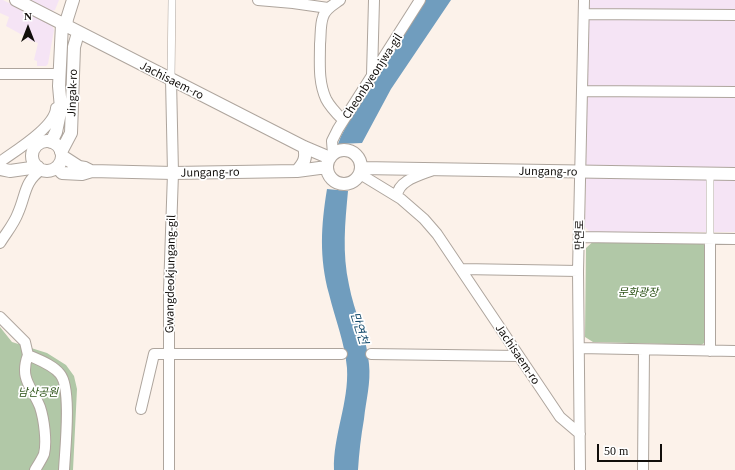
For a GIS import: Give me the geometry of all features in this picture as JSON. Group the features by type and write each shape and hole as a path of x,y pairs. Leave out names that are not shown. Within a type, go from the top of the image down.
{"street":[{"name":"Jachisaem-ro","path":"16,0 64,26 330,160"},
{"name":"Jingak-ro","path":"51,142 56,132 60,117 61,108 59,86 64,26 73,0"},
{"path":"171,79 172,0"},
{"path":"258,0 328,8"},
{"path":"340,0 328,8 323,16 321,25 319,68 320,78 326,99 343,120"},
{"path":"372,75 374,0"},
{"name":"Cheonbyeonjwa-gil","path":"330,160 332,141 343,120 420,0"},
{"name":"만연로","path":"580,470 578,271 584,0"},
{"path":"584,14 735,15"},
{"name":"Jingak-ro","path":"60,158 71,133 74,47 78,33"},
{"path":"0,74 60,74"},
{"name":"Gwangdeokjungang-gil","path":"169,470 169,354 173,173 171,79"},
{"path":"1,167 49,124 56,113 59,86"},
{"path":"583,90 735,92"},
{"path":"51,142 57,145 60,158 50,171 40,168 10,171 1,167 28,157 41,143 51,142"},
{"path":"297,171 305,161 306,154 304,148"},
{"path":"344,150 349,151 358,157 361,171 354,181 348,184 336,182 331,178 330,160 344,150"},
{"path":"33,152 33,160 40,168"},
{"name":"Jungang-ro","path":"60,158 62,173 82,174 92,171 173,173 297,171 330,160"},
{"path":"0,243 16,218 32,176 40,168"},
{"path":"397,196 398,189 403,184 437,168"},
{"name":"Jungang-ro","path":"361,171 437,168 735,174"},
{"name":"Jachisaem-ro","path":"361,171 397,196 424,219 437,234 462,269 518,356 560,417 580,434"},
{"path":"710,174 710,351"},
{"path":"579,237 735,239"},
{"path":"462,269 578,271"},
{"path":"0,318 25,342 28,355 24,365 26,380 40,408 44,425 45,440 44,455 35,470"},
{"path":"579,348 735,351"},
{"path":"643,470 644,350"},
{"path":"141,409 154,354 342,354"},
{"path":"371,354 518,356"},
{"path":"28,355 53,368 63,377 66,401 64,470"}],"shaded area":[{"path":"0,0 3,0 52,25 54,30 48,64 46,66 37,66 37,61 34,60 38,43 25,39 26,37 6,26 9,17 0,13"},
{"path":"31,0 59,0 55,10 52,11"},
{"path":"589,0 735,0 735,232 590,232 585,227"}],"green space":[{"name":"문화광장","path":"596,239 701,241 707,248 706,342 701,345 593,342 585,337 586,248"},
{"name":"남산공원","path":"0,327 12,342 47,353 66,365 74,376 77,389 73,470 0,470"}],"water":[{"path":"426,0 451,0 391,89 362,143 338,144 353,114"},
{"name":"만연천","path":"327,189 348,191 345,261 351,295 368,354 369,385 358,470 334,470 336,444 346,394 347,368 340,331 329,294 322,254 323,216"}]}
